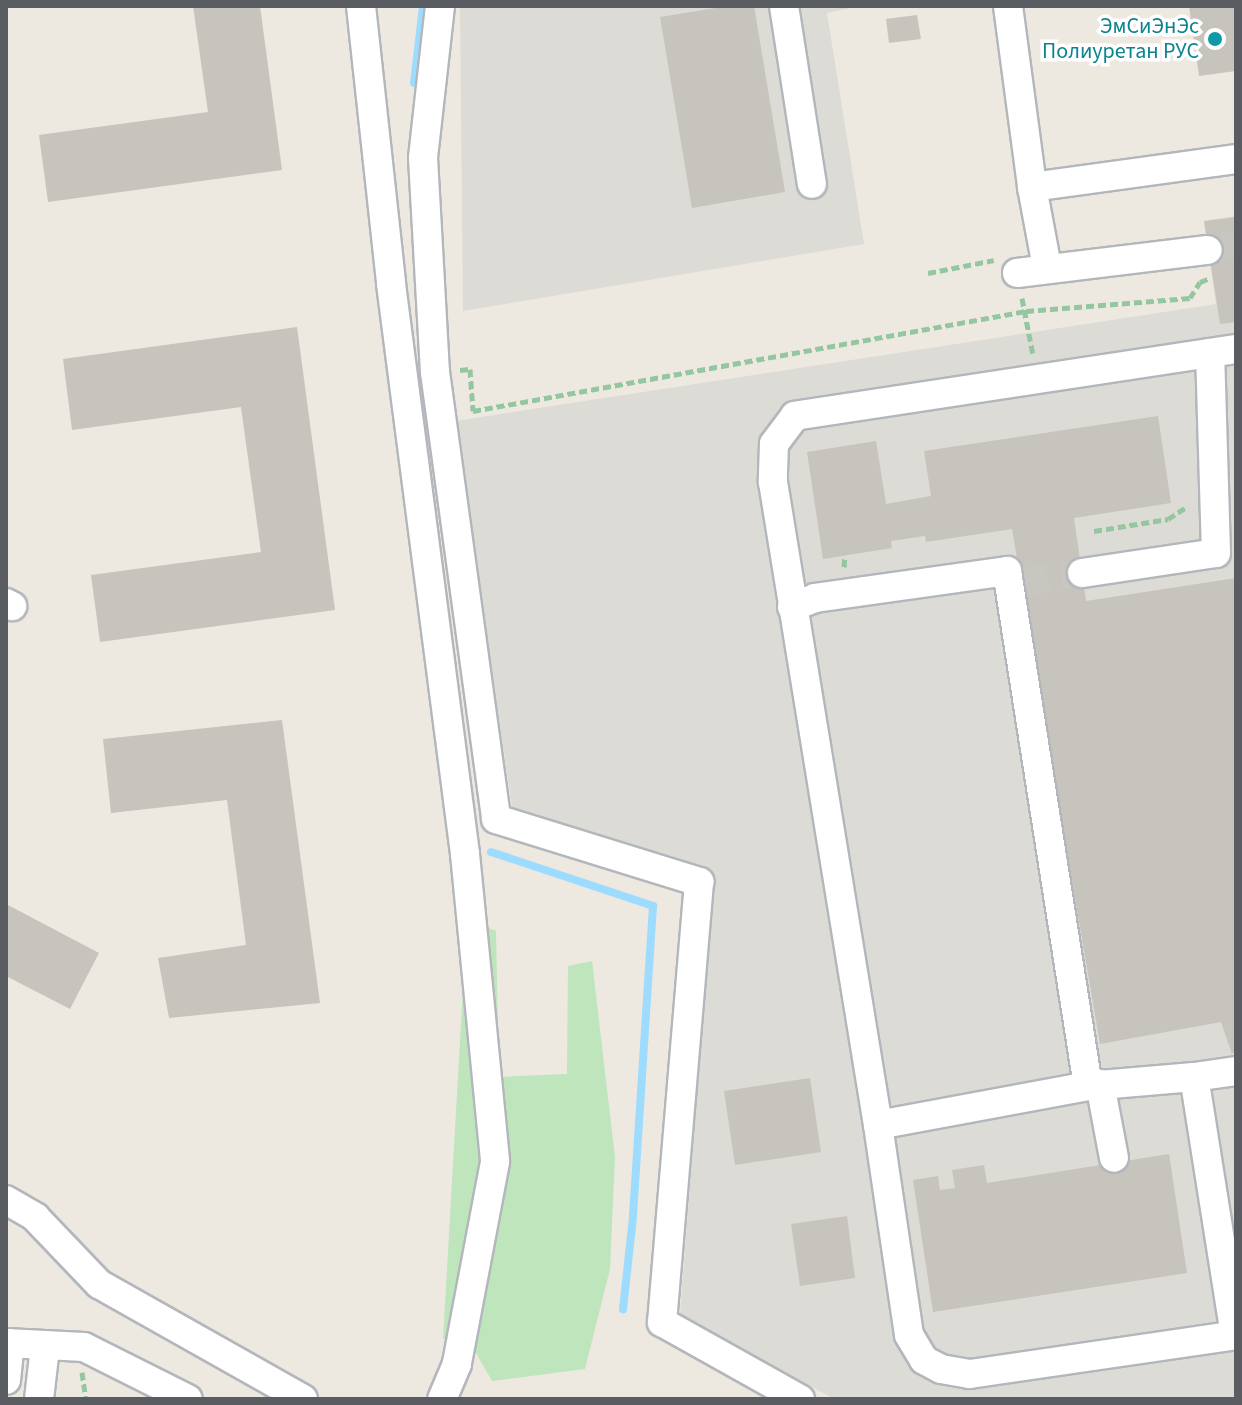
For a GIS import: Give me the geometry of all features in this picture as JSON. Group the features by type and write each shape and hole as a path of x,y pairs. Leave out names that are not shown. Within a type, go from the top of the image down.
{"lane":[{"path":"361,6 391,284 465,854 495,1162 457,1364 442,1399"},
{"path":"440,6 423,158 435,372 496,819 699,882 662,1322 800,1399"},
{"path":"784,6 812,184"},
{"path":"1008,6 1032,187 1047,267"},
{"path":"1032,187 1236,159"},
{"path":"1017,273 1047,267 1210,263"},
{"path":"1082,573 1216,553 1223,351 795,416 774,444 773,482 878,1125 909,1335 924,1360 941,1369 970,1374 1236,1335 1194,1077"},
{"path":"792,607 815,598 1013,577 1094,1085 1114,1158"},
{"path":"878,1125 1094,1085 1236,1071"},
{"path":"6,1200 35,1217 99,1284 303,1399"},
{"path":"6,1380 8,1343 84,1347 188,1399"},
{"path":"39,1399 45,1347"}],"path":[{"path":"928,273 1017,256 1033,379"},
{"path":"470,369 473,411 1026,311 1190,298 1210,263"},
{"path":"1094,531 1168,519 1188,507 1192,498"},
{"path":"838,575 844,569 845,556"}],"shaded area":[{"path":"460,6 860,6 827,13 864,244 463,311"},
{"path":"1236,216 1236,1399 834,1399 680,1314 713,888 707,872 513,814 455,421 1216,304 1204,221"}],"green space":[{"path":"467,919 496,931 499,1077 567,1074 568,966 592,961 615,1157 610,1269 585,1369 492,1381 469,1341 443,1339"}],"building":[{"path":"193,6 260,6 282,170 48,202 39,135 208,112"},
{"path":"728,6 754,6 785,192 692,208 660,17"},
{"name":"ЭмСиЭнЭс Полиуретан РУС","path":"1189,6 1236,6 1236,71 1199,76"},
{"path":"917,15 921,39 889,43 886,19"},
{"path":"1236,217 1236,322 1220,324 1204,221"},
{"path":"297,327 335,610 100,642 91,575 261,552 241,407 72,430 63,359"},
{"path":"1158,416 1171,503 1074,518 1086,601 1236,578 1236,1050 1232,1054 1221,1022 1100,1044 1012,529 926,542 925,536 891,541 892,548 823,559 807,452 876,441 886,504 931,496 924,451"},
{"path":"282,720 320,1003 169,1018 158,958 246,945 227,800 111,813 103,739"},
{"path":"6,904 99,953 70,1009 6,976"},
{"path":"810,1078 821,1152 735,1165 724,1091"},
{"path":"1169,1154 1187,1273 933,1312 913,1180 938,1176 940,1190 955,1188 952,1170 984,1165 987,1183"},
{"path":"847,1216 855,1278 800,1286 791,1224"}],"waterway":[{"path":"414,83 423,6"},
{"path":"491,852 653,906 633,1217 623,1309"}],"tunnel":[{"path":"1208,250 1236,245"},
{"path":"1020,582 1082,573"}],"place":[{"name":"ЭмСиЭнЭс Полиуретан РУС","path":"1215,39"}]}
